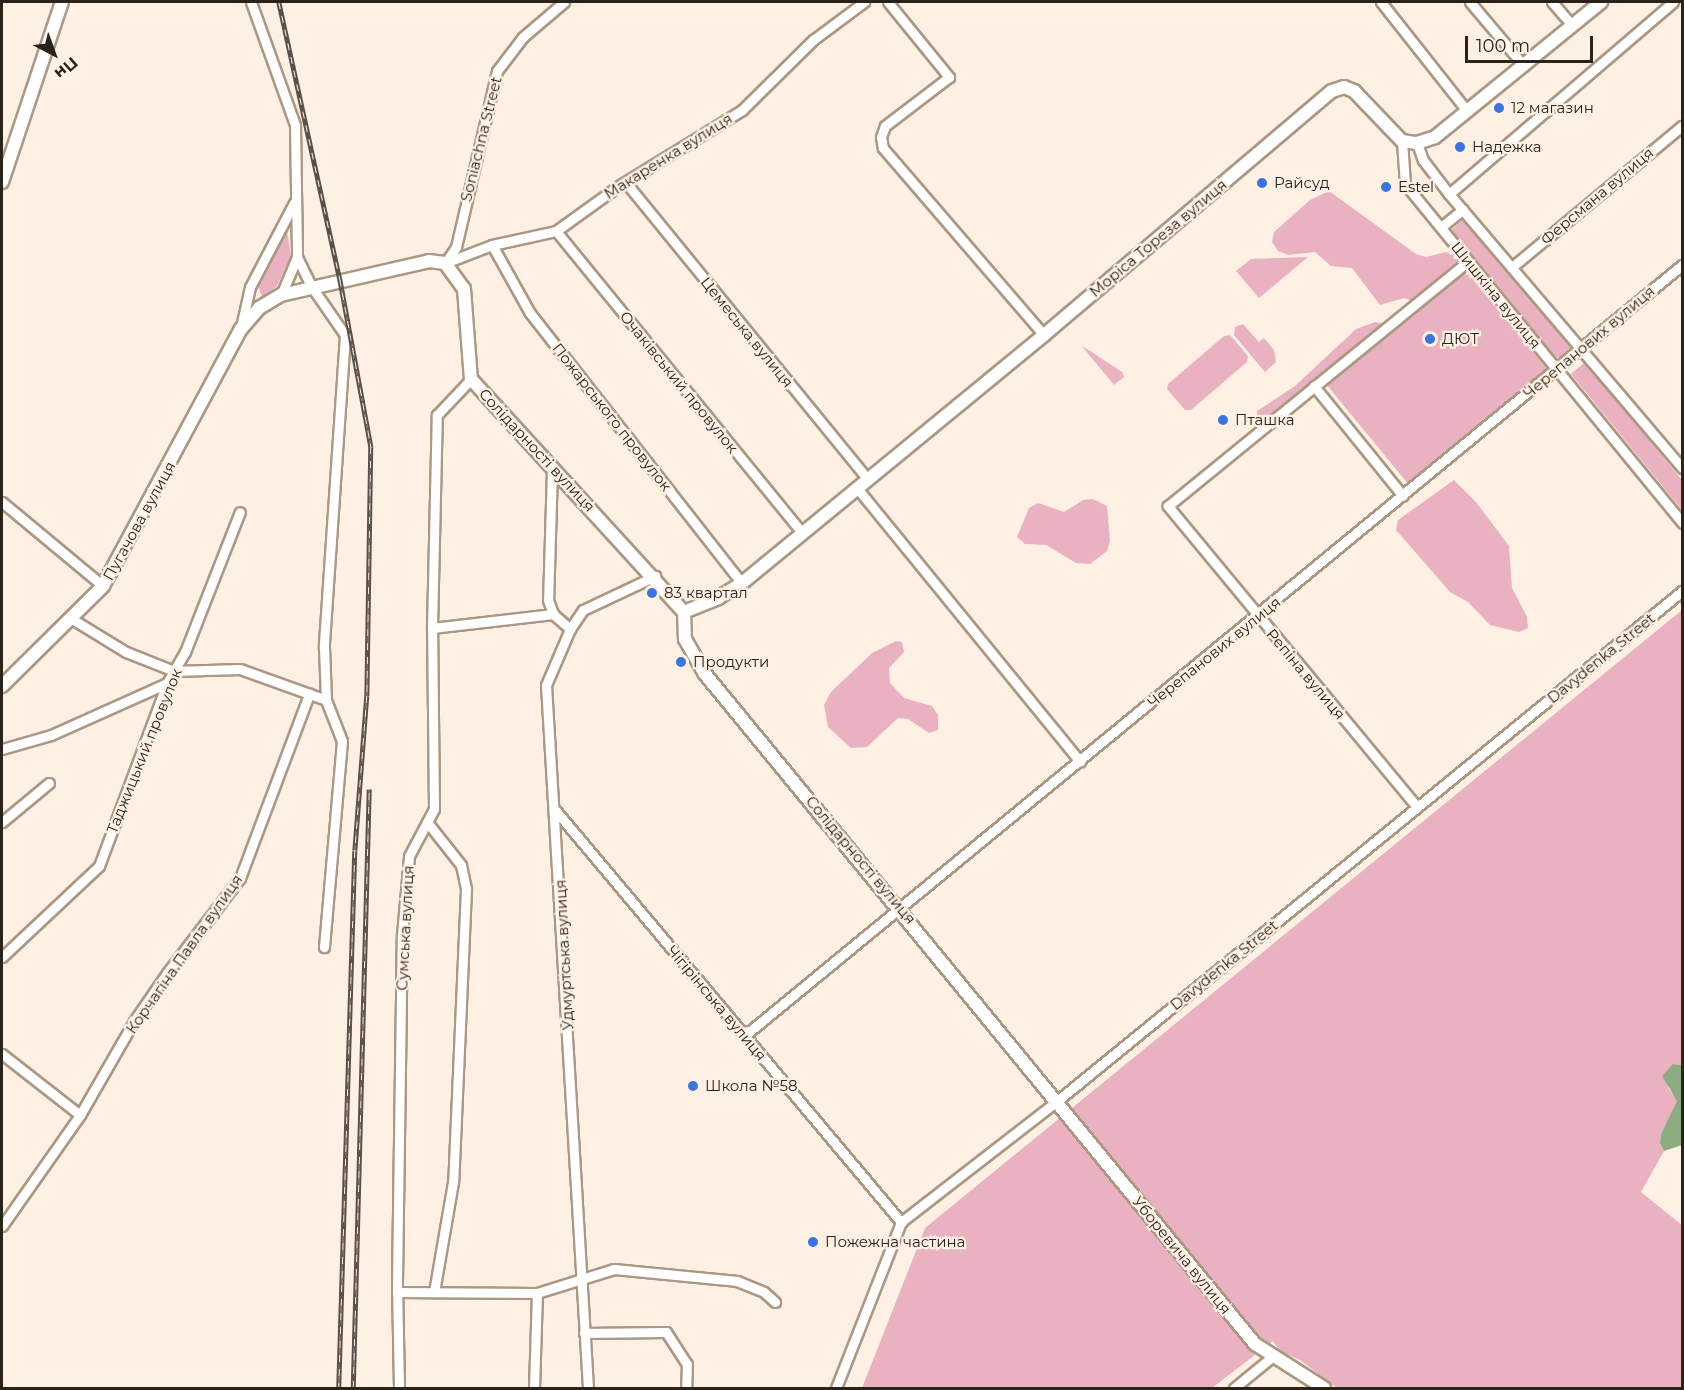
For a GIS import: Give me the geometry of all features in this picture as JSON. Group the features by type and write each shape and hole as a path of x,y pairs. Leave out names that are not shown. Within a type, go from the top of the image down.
{"street":[{"path":"2,182 62,2"},
{"path":"251,2 295,125 298,166 294,203 297,257 311,286 345,335 324,647 326,700 342,741 324,947"},
{"name":"Soniachna Street","path":"445,263 456,248 497,71 523,38 564,2"},
{"name":"Макаренка вулиця","path":"445,263 492,245 556,231 742,110 777,79 813,40 864,2"},
{"path":"888,2 949,77 885,126 881,137 883,147 1044,335"},
{"path":"1381,2 1467,111"},
{"path":"1470,2 1523,65"},
{"path":"1552,2 1572,25"},
{"path":"1402,141 1417,143 1435,137 1601,2"},
{"path":"1449,194 1673,2"},
{"name":"Моріса Тореза вулиця","path":"684,612 718,598 742,583 1044,335 1332,91 1344,87 1354,92 1402,141"},
{"name":"Ферсмана вулиця","path":"1512,267 1683,126"},
{"name":"Шишкiна вулиця","path":"1402,141 1405,184 1683,523"},
{"path":"1417,143 1423,160 1449,194 1583,347 1683,468"},
{"name":"Цемеська вулиця","path":"627,184 868,479"},
{"name":"Пугачова вулиця","path":"241,329 250,287 294,203"},
{"path":"1441,227 1463,209"},
{"name":"Очакiвський провулок","path":"556,231 802,534"},
{"name":"Пожарського провулок","path":"492,245 530,313 742,583"},
{"path":"281,295 297,257"},
{"name":"Пугачова вулиця","path":"2,686 103,586 241,329 259,308 281,295 311,286 429,261 445,263"},
{"name":"Репiна вулиця","path":"1417,807 1168,506 1468,261"},
{"name":"Солідарності вулиця","path":"445,263 464,289 471,379 552,469 655,576 684,612 685,639 705,674 1057,1101"},
{"name":"Черепанових вулиця","path":"744,1036 1683,265"},
{"name":"Сумська вулиця","path":"399,1389 397,1292 402,935 409,856 434,809 432,628 437,415 471,379"},
{"path":"1314,386 1403,496"},
{"path":"552,469 548,600 553,614 570,629"},
{"path":"857,488 1080,761"},
{"path":"2,502 103,586"},
{"name":"Таджицький провулок","path":"2,957 99,866 167,683 240,512"},
{"name":"Удмуртська вулиця","path":"588,1389 556,811 546,685 570,629 583,610 655,576"},
{"name":"Davydenka Street","path":"901,1222 1057,1101 1683,591"},
{"path":"432,628 553,614"},
{"path":"72,619 126,652 174,671 240,669 326,700"},
{"path":"2,749 51,735 167,683"},
{"name":"Корчагіна Павла вулиця","path":"2,1226 80,1115 134,1021 240,878 309,694"},
{"path":"2,822 49,783"},
{"name":"Чiгiрiнська вулиця","path":"556,811 901,1222"},
{"path":"427,822 461,865 466,889 453,1182 434,1292"},
{"path":"2,1054 80,1115"},
{"name":"Уборевича вулиця","path":"1057,1101 1255,1344 1324,1389"},
{"path":"836,1389 901,1222"},
{"path":"397,1292 537,1293 614,1269 737,1281 764,1292 775,1302"},
{"path":"534,1389 537,1293"},
{"path":"584,1333 666,1332 687,1364 687,1389"},
{"path":"1234,1389 1273,1356"}],"shaded area":[{"path":"1329,191 1416,254 1426,257 1446,252 1460,256 1467,263 1474,281 1548,370 1409,485 1326,384 1337,374 1316,379 1281,421 1271,426 1257,421 1257,411 1295,386 1356,329 1375,322 1396,326 1412,313 1410,300 1404,298 1380,305 1352,268 1331,266 1315,252 1288,255 1278,251 1272,242 1274,232 1310,200"},
{"path":"1464,219 1571,345 1572,350 1562,358 1556,357 1450,231"},
{"path":"287,230 291,256 277,286 262,297 258,286 261,275 283,231"},
{"path":"1308,257 1259,298 1236,271 1251,259"},
{"path":"1243,324 1259,342 1264,338 1274,350 1276,362 1265,372 1234,335 1235,327"},
{"path":"1230,335 1248,356 1247,362 1191,410 1185,410 1167,389 1168,384 1224,336"},
{"path":"1081,345 1122,372 1124,377 1114,385"},
{"path":"1585,362 1682,480 1682,510 1571,374"},
{"path":"1454,480 1476,502 1509,546 1512,588 1527,617 1528,628 1519,632 1490,625 1468,602 1450,592 1396,530 1398,520"},
{"path":"1093,499 1107,506 1110,541 1107,551 1090,564 1076,563 1046,545 1025,544 1017,537 1029,508 1038,503 1064,512 1083,500"},
{"path":"1682,610 1682,1065 1673,1064 1668,1088 1678,1101 1661,1134 1660,1143 1664,1151 1641,1192 1682,1225 1682,1388 1337,1388 1300,1360 1280,1351 1273,1341 1212,1388 862,1388 925,1228"},
{"path":"896,641 902,642 904,652 889,668 890,683 904,698 932,706 938,715 938,730 929,733 908,719 898,718 867,747 851,748 828,727 824,705 831,692 872,653"},
{"path":"1673,1064 1682,1065 1682,1145 1664,1151 1660,1143 1661,1134 1677,1101 1662,1076"}],"railway":[{"path":"279,2 340,279 371,447 367,696 355,851 339,1388"},
{"path":"353,1388 369,789"}],"place":[{"name":"12 магазин","path":"1499,108"},
{"name":"Надежка","path":"1460,147"},
{"name":"Райсуд","path":"1262,183"},
{"name":"Estel","path":"1386,187"},
{"name":"ДЮТ","path":"1430,339"},
{"name":"Пташка","path":"1223,420"},
{"name":"83 квартал","path":"652,593"},
{"name":"Продукти","path":"681,662"},
{"name":"Школа №58","path":"693,1086"},
{"name":"Пожежна частина","path":"813,1242"}]}
